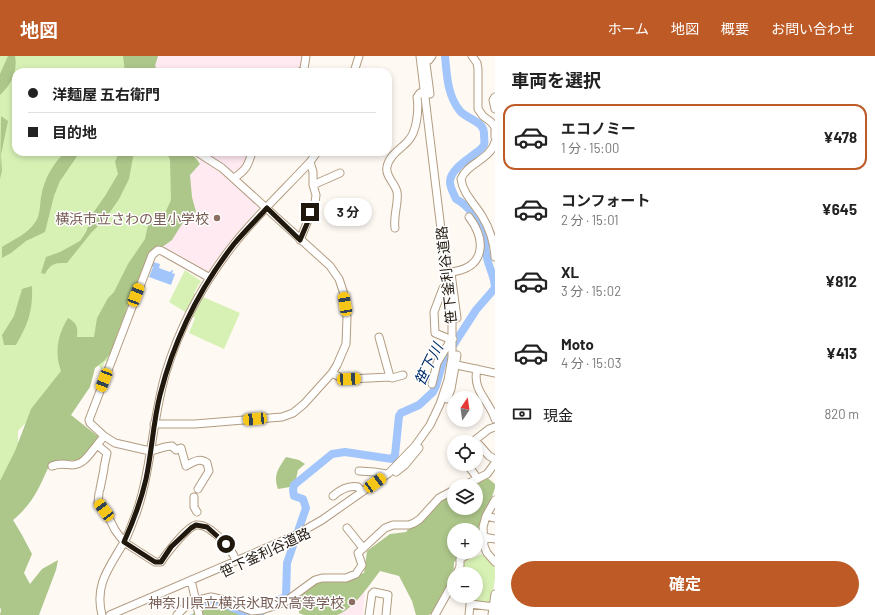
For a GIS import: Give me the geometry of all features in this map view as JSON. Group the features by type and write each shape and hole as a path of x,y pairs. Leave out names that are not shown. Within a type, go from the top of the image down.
{"street":[{"path":"304,68 306,56"},
{"path":"355,68 359,56"},
{"path":"424,58 429,60 432,56"},
{"path":"472,56 477,63 478,69 478,109 483,116 491,122 494,127 495,137"},
{"name":"笹下釜利谷道路","path":"120,615 236,561 299,539 362,498 396,473 410,460 429,436 451,389 454,342 450,287 424,58"},
{"path":"395,228 397,192 387,172 387,167 394,155 411,137 418,115 417,97 420,93 427,91"},
{"name":"笹下釜利谷道路","path":"110,615 284,543 322,520 387,474 400,463 415,446 430,425 445,392 453,364 454,342 458,332 450,287 451,272 427,91"},
{"path":"495,97 493,100 495,109"},
{"path":"495,142 493,149 465,172 460,179 464,191 489,229 494,244 495,257"},
{"path":"154,424 195,424 282,417 294,413 304,405 332,373 342,355 348,335 343,292 339,279 330,266 234,178 203,156"},
{"path":"234,178 242,173 248,165 251,156"},
{"path":"102,615 100,594 105,574 124,542 136,514 146,481 154,424 166,371 182,328 210,278 235,243 314,156"},
{"path":"300,240 315,202 316,195 310,162"},
{"path":"313,184 340,173"},
{"path":"451,272 466,268 472,264 480,254 481,250 477,231 469,217"},
{"path":"198,489 200,483 208,473 207,463 204,461 196,460 186,466 181,448 176,450 172,446 164,446 150,451 115,443 90,424 89,420 152,255 158,250 162,251 210,278"},
{"path":"432,384 437,363 454,342 435,333 434,312 443,288 450,287"},
{"path":"379,337 390,377"},
{"path":"453,364 495,374"},
{"path":"477,369 475,375 476,386 492,411 495,419"},
{"path":"332,373 343,379 392,378 403,375"},
{"path":"495,427 489,429 475,440 488,456 495,459"},
{"path":"52,466 60,464 74,465 80,463 104,436"},
{"path":"97,445 107,452 98,503 109,518 114,530 124,542 155,562 161,562 171,547 196,525 207,527 226,544 236,561"},
{"path":"472,471 478,479 487,474 495,463"},
{"path":"359,471 387,474"},
{"path":"333,496 340,490 350,486 358,487 362,492"},
{"path":"177,615 190,602 210,597 216,597 252,611 267,609 285,602 315,580 322,578 346,578 356,574 362,565 358,553 385,528 393,525 414,523 420,519 439,498 447,494"},
{"path":"194,497 194,507 197,512"},
{"path":"495,500 486,516 483,527 484,546 487,553 495,562"},
{"path":"486,516 495,518"},
{"path":"347,528 363,548"},
{"path":"484,537 495,539"},
{"path":"191,582 199,615"},
{"path":"369,615 372,594 374,592 388,595 386,615"},
{"path":"435,615 447,594"},
{"path":"492,615 495,594"},
{"path":"469,615 470,604 494,606"}],"shaded area":[{"path":"154,56 303,56 301,65 297,68 154,68 151,61"},
{"path":"208,156 247,156 246,160 239,169 232,172"},
{"name":"横浜市立さわの里小学校","path":"201,159 221,171 259,207 220,255 207,274 163,249 162,242 190,190 190,169 197,169"},
{"name":"神奈川県立横浜氷取沢高等学校","path":"365,589 363,615 322,615"}],"green space":[{"path":"0,56 136,56 138,68 12,68 12,156 173,156 183,175 149,251 108,362 105,361 102,369 97,365 31,417 18,431 18,451 0,484"},
{"path":"8,56 15,56 16,62 15,68 12,68 12,79 0,95 0,74"},
{"path":"123,56 158,56 155,66 156,68 124,68"},
{"path":"1,116 8,121 1,155 2,171 0,179"},
{"path":"61,156 77,156 60,181 54,196 45,232 26,241 2,258 2,247 25,233 36,221 46,178"},
{"path":"117,156 133,156 129,179 119,199 106,218 91,233 67,263 54,264 45,274 41,273 46,257 60,252 80,241 86,232 93,213 118,174 115,162"},
{"path":"168,156 193,156 200,164 190,175 192,197 196,212 182,224 172,240 151,255 129,299 112,351 105,360 95,368 90,387 71,415 100,438 80,461 67,460 49,466 38,489 26,508 13,520 32,554 24,573 30,584 42,569 58,560 56,570 39,615 0,615 0,481 15,451 31,409 61,371 58,357 58,343 68,318 76,326 77,337 94,337 97,318 108,298 114,292 128,264 145,239 148,225 165,213 171,200 170,160"},
{"path":"185,270 201,281 194,293 240,313 224,349 189,333 195,318 169,302"},
{"path":"32,286 31,310 24,330 16,345 4,345 2,335 14,316 22,289"},
{"path":"286,457 299,460 305,464 298,470 296,479 290,487 278,489 276,480 277,472"},
{"path":"484,475 495,484 483,523 447,523 447,559 458,559 454,562 454,567 447,567 447,593 429,615 416,615 412,601 399,576 380,571 361,596 343,612 337,615 304,615 299,613 300,598 310,584 323,580 336,581 364,573 367,551 390,534 406,532 416,518 447,495 447,515 483,515 483,479 480,479"},
{"path":"483,555 495,567 491,604 483,603 483,567 461,567 463,562 470,559 483,559"},
{"path":"207,605 239,606 254,615 192,615 195,611"}],"water":[{"path":"153,262 160,264 159,268 170,272 173,270 172,273 175,274 171,285 149,277 153,267 151,266"}],"waterway":[{"name":"笹下川","path":"259,615 266,605 286,596 287,563 306,508 303,499 294,496 294,485 332,454 345,452 392,459 395,455 399,416 401,413 419,405 433,392 443,361 476,310 495,288 486,255 482,230 470,210 456,199 451,189 450,182 452,174 455,170 484,145 484,130 479,124 463,114 452,98 448,85 445,56"},
{"name":"笹下川","path":"204,604 214,601 219,602 250,615"}],"place":[{"name":"横浜市立さわの里小学校","path":"217,218"},
{"name":"神奈川県立横浜氷取沢高等学校","path":"352,602"}],"route":[{"path":"226,544 207,527 196,525 171,547 161,562 155,562 124,542 136,514 146,481 154,424 166,371 182,328 200,295 235,243 267,208 300,240 309,219 310,212"}]}
